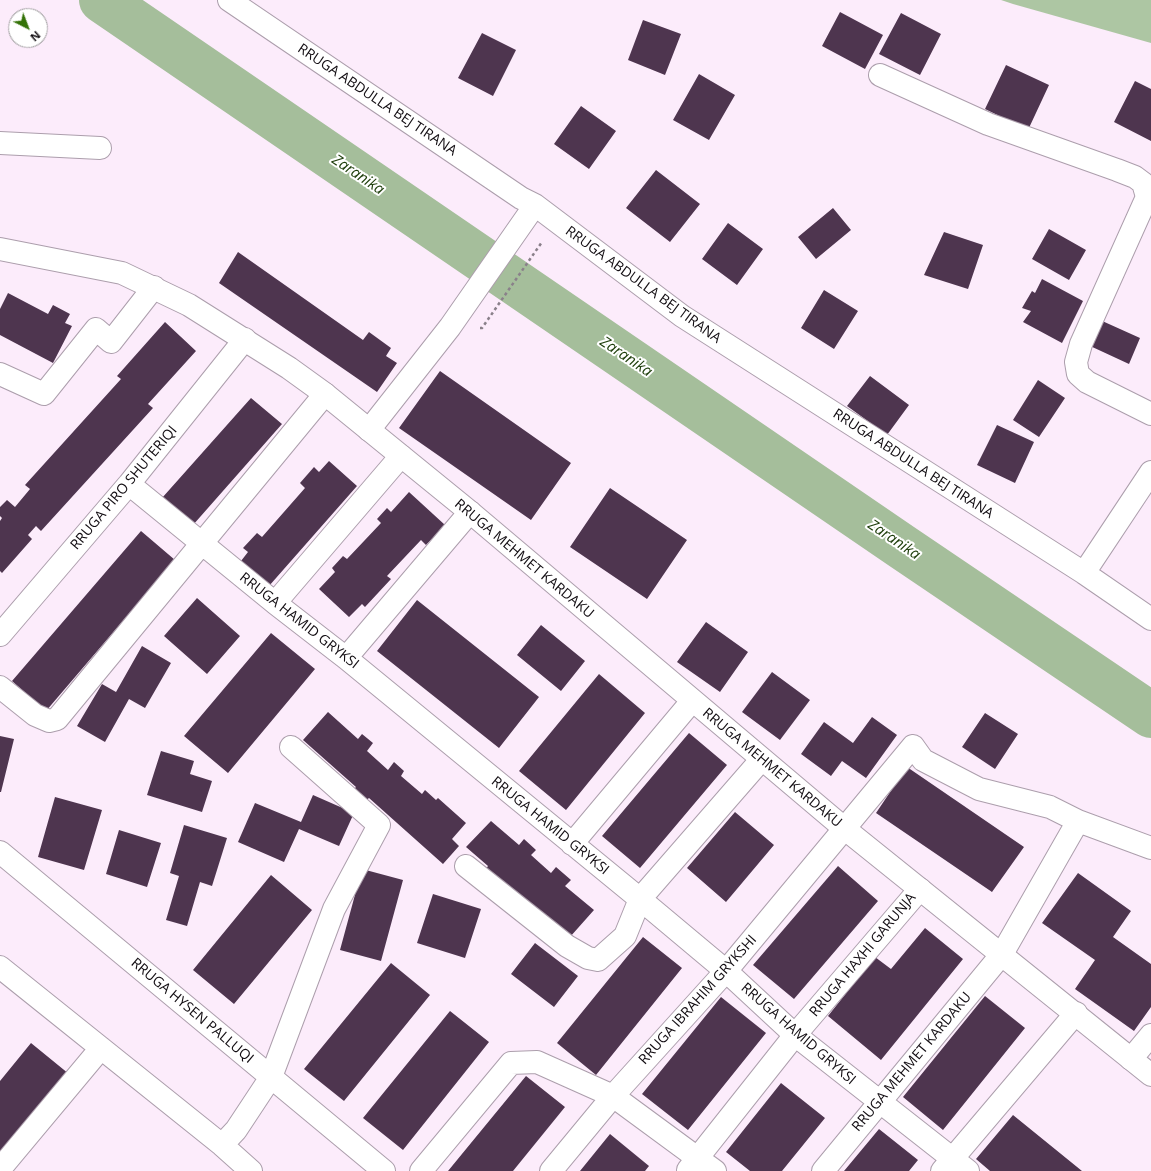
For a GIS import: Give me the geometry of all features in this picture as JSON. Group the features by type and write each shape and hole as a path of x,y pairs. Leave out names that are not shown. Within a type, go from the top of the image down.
{"street":[{"name":"RRUGA ABDULLA BEJ TIRANA","path":"229,0 521,198 535,205 682,316 1084,573 1151,619"},
{"path":"880,75 988,124 1135,177 1147,179 1147,197 1081,344 1076,362 1078,374 1087,382 1151,414"},
{"path":"0,143 100,148"},
{"path":"369,430 450,327 535,205"},
{"name":"RRUGA MEHMET KARDAKU","path":"0,249 122,273 154,287 189,305 245,339 325,394 470,512 844,830 1076,1013 1151,1075"},
{"path":"0,374 44,394 96,329 111,342 154,287"},
{"name":"RRUGA PIRO SHUTERIQI","path":"0,635 129,484 245,339"},
{"path":"0,687 35,715 49,720 57,718 203,544 325,394"},
{"path":"275,603 402,456"},
{"path":"1084,573 1151,472"},
{"name":"RRUGA HAMID GRYKSI","path":"129,484 275,603 346,658 726,970 795,1035 878,1101 955,1167"},
{"path":"346,658 470,512"},
{"path":"572,844 692,701"},
{"name":"RRUGA IBRAHIM GRYKSHI","path":"551,1171 613,1096 726,970 913,746 923,760 979,789 1050,807 1078,821"},
{"path":"222,1145 236,1130 271,1077 334,909 379,825 291,747"},
{"path":"466,866 567,946 588,958 598,960 625,936 640,899 761,760"},
{"path":"1078,821 1151,848"},
{"name":"RRUGA MEHMET KARDAKU","path":"822,1171 878,1101 1002,954 1078,821"},
{"name":"RRUGA HYSEN PALLUQI","path":"0,852 384,1171"},
{"name":"RRUGA HAXHI GARUNJA","path":"692,1165 795,1035 920,889"},
{"path":"0,967 222,1145 251,1171"},
{"path":"955,1167 1076,1013"},
{"path":"1131,1059 1151,1035"},
{"path":"0,1169 101,1048"},
{"path":"421,1171 511,1063 537,1062 613,1096 692,1165 715,1171"}],"path":[{"path":"482,328 535,251"}],"green space":[{"path":"1001,0 1151,0 1151,43 1013,4"}],"building":[{"path":"840,12 883,35 865,69 822,46"},
{"path":"901,13 941,34 920,75 879,54"},
{"path":"643,20 681,34 665,75 628,60"},
{"path":"482,33 516,50 493,96 458,78"},
{"path":"1006,65 1049,85 1028,130 985,109"},
{"path":"699,74 735,95 709,140 673,120"},
{"path":"1135,81 1151,89 1151,141 1114,122"},
{"path":"581,106 616,131 589,169 554,144"},
{"path":"656,170 700,204 670,242 626,208"},
{"path":"833,208 851,230 816,259 798,237"},
{"path":"728,223 763,249 737,285 702,259"},
{"path":"1049,229 1086,250 1069,280 1032,259"},
{"path":"944,232 983,245 968,289 924,275"},
{"path":"238,252 363,340 369,332 391,348 386,356 397,363 377,392 219,283"},
{"path":"1042,279 1083,301 1062,343 1023,322 1031,311 1022,308 1032,291 1035,293"},
{"path":"824,290 858,311 834,349 801,328"},
{"path":"8,293 48,314 53,305 70,314 65,323 72,326 53,363 0,335 0,309"},
{"path":"1100,320 1140,338 1129,364 1088,345"},
{"path":"165,322 196,351 148,404 153,408 41,531 36,526 28,535 32,539 2,573 0,571 0,521 2,518 0,516 0,507 7,500 15,507 30,489 25,485 121,379 117,376"},
{"path":"440,371 571,463 531,520 399,428"},
{"path":"870,376 909,405 887,435 847,406"},
{"path":"1038,380 1065,398 1039,437 1013,420"},
{"path":"251,398 282,424 193,525 162,498"},
{"path":"997,425 1034,442 1015,483 977,465"},
{"path":"329,461 357,486 269,586 241,561 248,552 243,548 257,533 262,537 305,488 300,483 314,467 319,472"},
{"path":"610,488 687,540 647,599 570,547"},
{"path":"409,492 445,525 426,545 421,540 387,576 391,579 365,607 362,604 349,617 319,589 335,572 332,568 343,556 347,559 381,523 377,519 387,508 391,512"},
{"path":"141,531 175,560 46,711 12,681"},
{"path":"197,598 240,636 207,674 164,636"},
{"path":"417,600 539,697 499,748 377,651"},
{"path":"706,622 748,652 720,692 677,662"},
{"path":"541,625 585,661 561,691 517,655"},
{"path":"271,633 315,669 228,773 184,736"},
{"path":"142,646 171,663 145,708 129,699 105,742 77,726 102,684 116,692"},
{"path":"772,672 810,700 780,740 742,712"},
{"path":"599,674 645,713 566,810 519,771"},
{"path":"328,712 358,739 362,734 373,743 367,751 388,770 394,762 404,771 401,776 422,794 425,790 436,800 438,798 466,823 452,839 459,846 443,864 369,798 364,802 352,791 356,787 303,740"},
{"path":"985,713 1018,734 995,769 962,747"},
{"path":"872,717 897,735 866,778 842,761 831,776 801,754 824,722 853,743"},
{"path":"689,733 727,765 640,868 602,836"},
{"path":"0,736 14,739 1,792 0,792"},
{"path":"161,751 194,761 190,774 212,781 202,812 147,795"},
{"path":"907,767 1024,847 992,892 876,813"},
{"path":"313,795 354,813 339,846 299,829 284,862 238,842 255,803 301,822"},
{"path":"55,797 102,810 84,870 38,857"},
{"path":"735,812 774,845 726,902 687,868"},
{"path":"491,821 519,845 524,839 536,850 531,855 551,873 556,867 571,880 565,886 594,910 570,937 527,900 524,904 485,870 488,866 466,847"},
{"path":"184,825 227,838 212,886 200,882 187,926 166,920 179,876 170,873"},
{"path":"119,830 161,843 147,887 106,874"},
{"path":"838,866 878,901 794,999 753,965"},
{"path":"362,869 403,880 381,961 340,950"},
{"path":"1078,873 1131,911 1113,937 1151,964 1151,1007 1134,1031 1075,989 1095,960 1042,923"},
{"path":"271,875 312,910 234,1004 193,970"},
{"path":"433,894 481,909 465,958 417,943"},
{"path":"925,928 963,959 881,1060 828,1016 875,957 891,969"},
{"path":"643,937 682,968 596,1075 557,1043"},
{"path":"535,943 578,976 554,1007 511,974"},
{"path":"391,963 430,995 344,1101 304,1069"},
{"path":"985,996 1025,1028 943,1130 903,1097"},
{"path":"721,997 766,1033 688,1130 642,1094"},
{"path":"450,1011 489,1042 403,1150 363,1118"},
{"path":"31,1043 69,1074 0,1157 0,1081"},
{"path":"526,1076 565,1107 513,1171 448,1171"},
{"path":"781,1083 825,1118 782,1171 750,1171 726,1152"},
{"path":"1013,1115 1082,1171 990,1171 976,1159"},
{"path":"879,1129 918,1160 909,1171 844,1171"},
{"path":"610,1134 649,1166 645,1171 580,1171"}],"waterway":[{"name":"Zaranika","path":"102,0 1151,715"}]}
